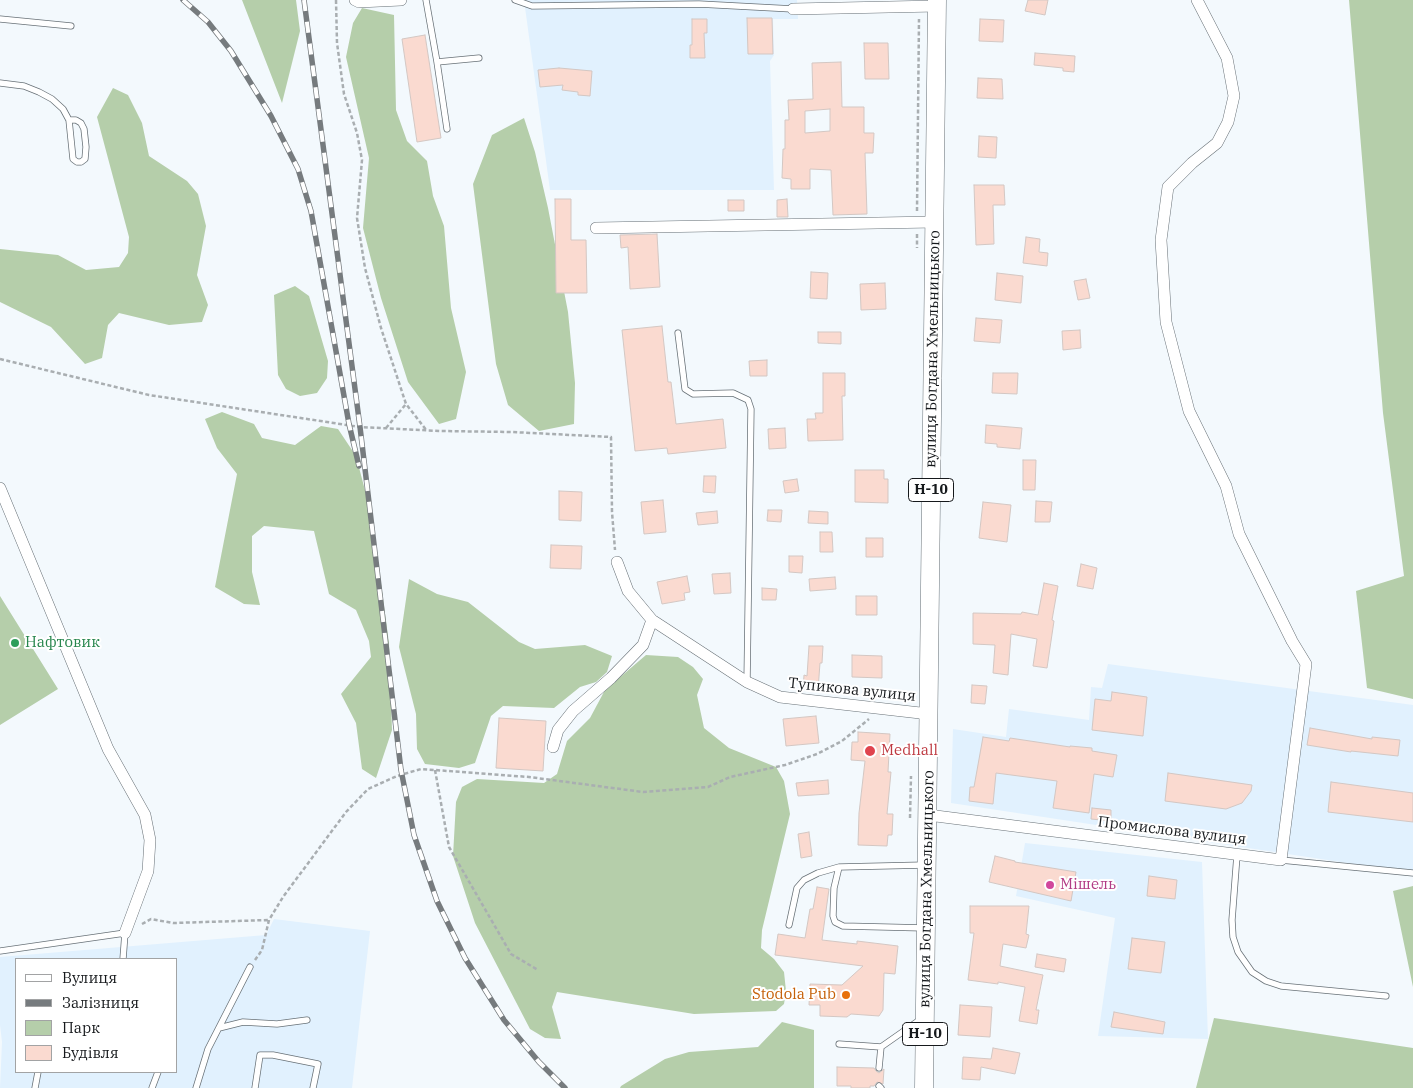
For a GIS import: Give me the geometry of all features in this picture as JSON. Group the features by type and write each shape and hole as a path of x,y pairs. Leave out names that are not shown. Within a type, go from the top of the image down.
{"main road":[{"name":"вулиця Богдана Хмельницького","path":"924,1088 937,3"}],"street":[{"path":"356,0 359,2 401,0"},
{"path":"1197,0 1227,58 1234,96 1228,122 1217,143 1192,163 1168,187 1161,240 1166,322 1189,411 1226,486 1239,534 1292,641 1306,664 1281,860"},
{"path":"793,9 937,3"},
{"path":"596,228 934,222"},
{"path":"0,488 108,748 145,815 150,840 148,871 125,933"},
{"name":"Тупикова вулиця","path":"617,562 628,591 652,620 747,682 780,697 929,714"},
{"path":"553,746 558,730 573,711 611,678 643,645 652,620"},
{"name":"Промислова вулиця","path":"928,815 1281,860"}],"lane":[{"path":"426,0 446,129"},
{"path":"515,0 532,6 699,4 793,9"},
{"path":"0,19 71,26"},
{"path":"437,62 479,58"},
{"path":"0,83 24,86 39,92 52,99 63,109 70,120 73,159 81,162 85,159 84,129 81,123 76,120 70,120"},
{"path":"678,333 684,389 693,394 733,393 748,400 751,409 747,682"},
{"path":"1237,855 1232,920 1233,937 1238,952 1252,972 1266,981 1281,986 1386,996"},
{"name":"Промислова вулиця","path":"1281,860 1413,873"},
{"path":"789,925 797,888 804,880 818,873 839,867 928,865"},
{"path":"839,867 834,888 833,916 835,922 843,926 927,928"},
{"path":"0,951 125,933 123,958"},
{"path":"196,1088 208,1049 250,967"},
{"path":"839,1044 881,1047 925,1017"},
{"path":"219,1028 243,1022 277,1024 307,1020"},
{"path":"879,1068 881,1047"},
{"path":"255,1088 260,1055 273,1055 318,1064 313,1088"},
{"path":"35,1088 38,1073"},
{"path":"152,1088 158,1073"}],"path":[{"path":"336,0 337,42 344,94 357,133 362,160 357,218 365,268 381,328 406,404 428,431"},
{"path":"0,358 149,395 306,420 428,431 611,437 612,512 617,562"},
{"path":"386,428 406,404"},
{"path":"250,967 262,950 269,920 283,897 346,812 368,789 397,776 421,769 529,777 643,792 708,787 730,777 785,765 817,754 842,741 883,708"},
{"path":"435,770 449,847 512,954 538,970"},
{"path":"125,933 151,919 173,923 269,920"}],"shaded area":[{"path":"524,0 797,0 798,19 773,19 774,55 770,61 774,190 550,190"},
{"path":"1108,664 1413,705 1413,873 951,803 953,729 1006,737 1009,709 1089,720 1091,687 1102,688"},
{"path":"1025,843 1202,862 1208,1039 1098,1036 1115,918 1016,896"},
{"path":"274,919 370,931 352,1088 0,1088 2,1042 0,1025 0,957 266,935"}],"green space":[{"path":"242,0 296,0 300,31 282,103"},
{"path":"1349,0 1413,0 1413,699 1367,688 1356,591 1404,576 1383,413"},
{"path":"362,8 394,15 396,110 407,141 427,161 433,196 444,226 451,308 466,372 456,419 439,424 408,382 381,298 363,228 369,158 346,57 353,23"},
{"path":"113,88 128,95 142,123 149,156 187,181 198,194 206,226 197,275 208,305 202,322 169,325 119,313 108,325 102,358 85,364 51,327 0,302 0,249 58,255 86,270 119,267 128,253 129,237 97,117"},
{"path":"524,118 535,152 548,208 568,312 575,383 574,424 539,431 508,405 496,364 473,184 492,135"},
{"path":"295,286 309,296 328,361 327,378 317,393 300,396 286,389 278,375 274,295"},
{"path":"222,412 254,424 262,438 295,445 321,426 338,429 356,456 372,517 389,643 392,730 376,778 362,769 356,723 341,694 371,657 369,641 356,610 329,594 314,531 264,526 252,536 252,572 260,605 244,604 215,587 237,474 217,448 205,419"},
{"path":"409,579 437,594 468,602 519,642 535,649 585,645 612,656 607,672 596,682 580,687 554,708 503,706 491,716 475,763 459,768 425,764 417,749 416,714 399,647"},
{"name":"Нафтовик","path":"0,596 58,689 0,725"},
{"path":"646,655 678,657 693,667 703,679 697,695 704,728 729,748 776,767 784,781 790,814 762,930 761,948 774,959 784,972 786,991 784,1004 776,1011 694,1014 557,992 552,1007 561,1039 545,1038 530,1029 475,923 453,856 456,802 462,787 477,779 544,783 557,774 567,741 590,718 605,690"},
{"path":"1413,886 1413,987 1393,891"},
{"path":"1214,1018 1413,1048 1413,1088 1196,1088"},
{"path":"782,1022 814,1030 814,1088 620,1088 665,1059 689,1052 758,1047"}],"building":[{"path":"1028,0 1048,0 1045,15 1025,11"},
{"path":"747,18 772,18 773,54 748,54"},
{"path":"692,19 707,19 707,33 704,33 705,58 690,58"},
{"path":"980,19 1004,20 1003,42 979,41"},
{"path":"425,35 441,138 417,142 402,39"},
{"path":"864,43 888,43 889,79 865,79"},
{"path":"1035,53 1075,56 1074,72 1063,71 1063,68 1034,65"},
{"path":"841,62 842,107 864,107 864,133 874,133 873,153 865,153 867,214 833,215 831,170 810,169 810,189 791,189 791,179 782,178 785,120 789,120 788,100 813,99 812,63","holes":["830,109 830,131 805,133 805,111"]},
{"path":"559,68 592,71 590,96 578,95 578,92 562,90 563,85 540,87 538,70"},
{"path":"978,78 1002,79 1003,99 977,98"},
{"path":"979,136 997,137 996,158 978,157"},
{"path":"974,185 1004,185 1005,205 993,205 994,244 976,245"},
{"path":"555,199 571,199 571,240 586,240 587,293 556,293"},
{"path":"787,199 788,217 777,217 777,200"},
{"path":"728,200 744,200 744,211 728,211"},
{"path":"657,234 660,287 630,289 628,247 621,248 620,235"},
{"path":"1026,237 1040,239 1039,252 1048,253 1047,266 1023,263"},
{"path":"811,272 828,273 827,299 810,298"},
{"path":"997,273 1023,276 1021,303 995,300"},
{"path":"1086,279 1090,298 1078,300 1074,281"},
{"path":"885,283 886,309 861,310 860,284"},
{"path":"976,318 1002,320 1000,343 974,341"},
{"path":"662,326 668,382 671,382 676,424 723,419 726,448 668,454 667,448 635,451 622,330"},
{"path":"1080,330 1081,348 1063,350 1062,331"},
{"path":"818,332 841,332 841,344 818,343"},
{"path":"767,360 767,376 750,376 749,361"},
{"path":"823,373 845,373 845,396 842,396 843,440 808,441 807,419 816,419 815,413 823,413"},
{"path":"993,373 1018,373 1017,394 992,393"},
{"path":"986,425 1022,428 1020,449 997,447 997,444 985,443"},
{"path":"785,428 786,448 769,449 768,429"},
{"path":"1023,460 1036,460 1035,490 1023,490"},
{"path":"855,470 884,470 884,479 888,479 888,503 855,502"},
{"path":"704,476 716,476 715,493 703,492"},
{"path":"797,479 799,491 785,493 783,481"},
{"path":"559,491 582,492 581,521 559,520"},
{"path":"663,500 666,532 644,534 641,502"},
{"path":"1036,501 1052,502 1050,522 1035,522"},
{"path":"983,502 1011,505 1007,542 979,538"},
{"path":"768,510 782,510 781,522 767,521"},
{"path":"717,511 718,523 698,525 696,513"},
{"path":"809,511 828,512 828,524 808,523"},
{"path":"820,532 832,532 833,552 820,552"},
{"path":"866,538 883,538 883,557 866,557"},
{"path":"551,545 582,546 581,569 550,568"},
{"path":"789,556 803,556 802,573 789,572"},
{"path":"1081,564 1097,568 1093,589 1077,586"},
{"path":"730,573 731,593 714,594 712,574"},
{"path":"687,576 690,592 684,593 685,600 662,604 657,582"},
{"path":"835,577 836,589 810,591 809,579"},
{"path":"1044,583 1058,586 1047,668 1033,666 1037,639 1011,634 1008,675 993,673 995,645 973,644 973,613 1021,614 1022,612 1038,615"},
{"path":"762,588 777,589 776,600 762,600"},
{"path":"856,596 877,596 877,615 856,615"},
{"path":"809,646 823,646 818,690 803,689 804,675 807,676"},
{"path":"852,655 882,656 882,678 852,677"},
{"path":"972,685 987,686 985,704 971,703"},
{"path":"1112,692 1147,697 1143,736 1092,730 1095,699 1111,701"},
{"path":"816,716 819,743 786,746 783,719"},
{"path":"499,718 546,721 543,771 496,768"},
{"path":"1310,728 1372,739 1372,737 1400,740 1398,756 1351,752 1307,745"},
{"path":"858,732 890,734 888,772 891,772 887,814 893,814 892,835 888,835 887,846 858,845 859,813 865,761 851,760 852,742 858,742"},
{"path":"983,737 1009,741 1010,738 1070,747 1092,748 1092,751 1117,755 1113,777 1094,774 1089,813 1053,808 1057,781 996,773 993,804 969,801 970,787 974,787"},
{"path":"1168,773 1252,785 1251,791 1242,803 1226,809 1165,801"},
{"path":"828,780 829,794 798,796 796,783"},
{"path":"1331,782 1413,793 1413,822 1328,812"},
{"path":"1092,808 1111,810 1111,821 1091,819"},
{"path":"809,832 812,856 801,858 798,834"},
{"path":"995,856 1015,862 1076,872 1071,901 989,882"},
{"path":"1149,876 1177,880 1175,899 1147,896"},
{"path":"817,887 829,889 822,940 857,944 857,941 898,946 895,974 884,973 883,1010 879,1016 851,1014 847,1017 820,1016 820,1005 809,1005 810,984 842,985 863,966 775,955 778,934 805,938 810,909 813,909"},
{"path":"970,906 1029,906 1026,934 1029,935 1026,948 1003,944 1000,966 1043,975 1036,1010 1039,1010 1037,1024 1019,1021 1025,987 998,982 998,984 968,980 974,933 970,933"},
{"path":"1132,938 1165,942 1161,973 1128,969"},
{"path":"1037,954 1066,959 1064,972 1035,967"},
{"path":"960,1005 992,1007 990,1037 958,1035"},
{"path":"1114,1012 1165,1022 1163,1034 1111,1027"},
{"path":"993,1048 1020,1053 1015,1074 981,1067 980,1080 962,1079 963,1057 991,1059"},
{"path":"837,1067 874,1068 879,1073 884,1069 883,1084 877,1082 874,1086 870,1086 870,1088 837,1086"}],"railway":[{"path":"183,0 208,22 231,51 271,116 298,169 311,211 349,424 359,466"},
{"path":"304,0 360,427 401,770 414,835 437,901 465,958 504,1020 539,1062 565,1088"}],"place":[{"name":"Нафтовик","path":"15,643"},
{"name":"Medhall","path":"870,751"},
{"name":"Мішель","path":"1050,885"},
{"name":"Stodola Pub","path":"846,995"}]}
